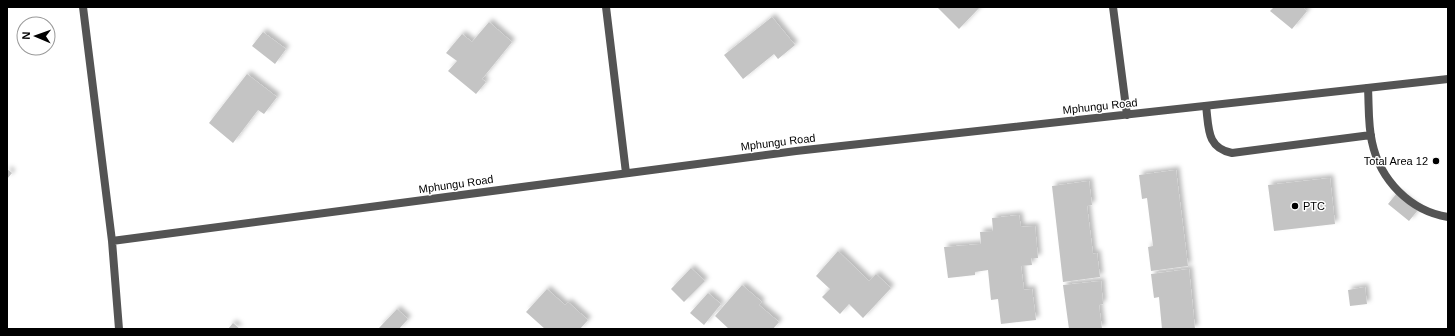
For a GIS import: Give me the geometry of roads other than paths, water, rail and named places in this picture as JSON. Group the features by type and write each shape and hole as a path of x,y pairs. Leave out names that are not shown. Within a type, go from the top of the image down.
{"street":[{"path":"83,7 112,241 119,329"},
{"path":"606,7 626,173"},
{"path":"1113,7 1127,115"},
{"name":"Mphungu Road","path":"112,241 912,137 1448,80"},
{"path":"1368,88 1371,135 1377,160 1385,176 1409,201 1424,210 1448,217"},
{"path":"1206,106 1211,139 1220,149 1232,153 1371,135"}],"place":[{"name":"Total Area 12","path":"1436,161"},
{"name":"PTC","path":"1295,206"}]}
